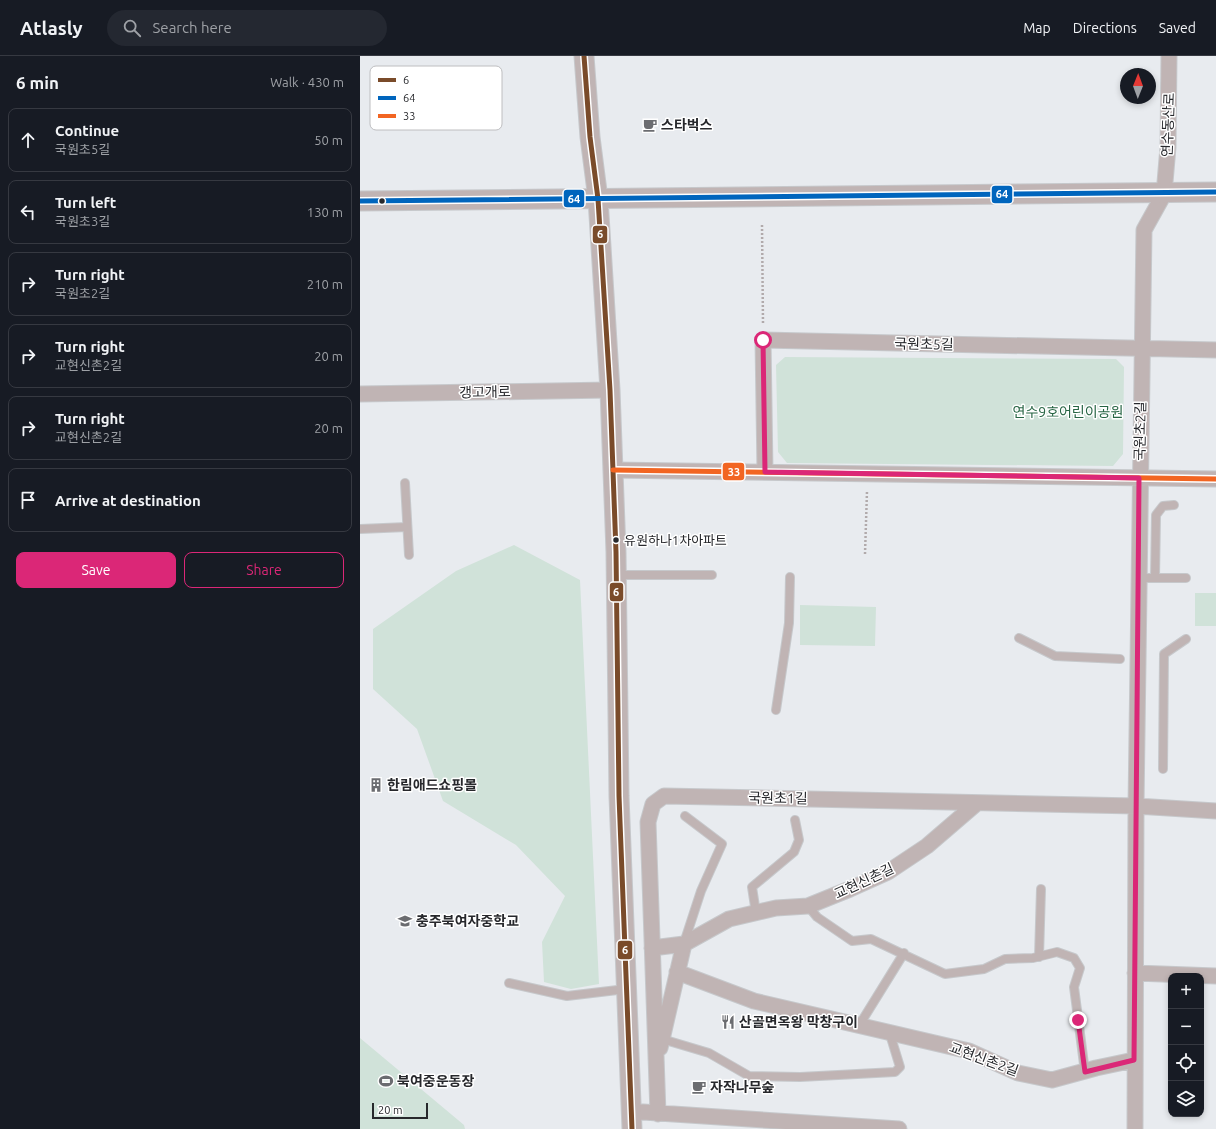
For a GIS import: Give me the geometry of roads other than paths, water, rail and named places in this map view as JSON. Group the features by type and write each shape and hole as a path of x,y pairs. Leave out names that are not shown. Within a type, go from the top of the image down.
{"street":[{"path":"584,56 590,137 598,199 610,390 616,575 619,796 632,1121"},
{"name":"연수동산로","path":"1164,194 1168,147 1170,56"},
{"path":"360,201 1164,194 1216,192"},
{"name":"국원초2길","path":"1135,1129 1134,1060 1139,478 1144,230 1164,194"},
{"name":"국원초5길","path":"765,472 763,340 1216,350"},
{"name":"갱고개로","path":"360,394 610,390"},
{"path":"613,470 1216,480"},
{"name":"국원초1길","path":"658,1114 655,1068 648,822 653,804 664,796 1136,806 1216,811"},
{"name":"교현신촌길","path":"652,948 684,944 729,919 776,908 808,906 888,872 927,846 977,803"},
{"path":"655,1068 684,944"},
{"name":"교현신촌2길","path":"678,972 754,1001 860,1024 969,1051 1018,1073 1052,1080 1134,1060"},
{"path":"1135,973 1216,976"},
{"path":"632,1121 643,1112 795,1125 892,1129"}],"lane":[{"path":"405,483 408,555"},
{"path":"1155,578 1156,515 1163,506 1174,506"},
{"path":"360,529 407,527"},
{"path":"616,575 712,576"},
{"path":"776,710 789,623 790,578"},
{"path":"1139,578 1186,578"},
{"path":"1019,638 1055,656 1120,659"},
{"path":"1163,769 1164,654 1186,639"},
{"path":"684,944 701,891 722,844 685,816"},
{"path":"756,912 752,887 794,852 799,840 795,820"},
{"path":"1039,957 1041,889"},
{"path":"808,906 818,917 852,941 872,939 904,953 945,974 984,969 1005,958 1033,958 1057,952 1074,958 1080,968 1074,987 1085,1072"},
{"path":"860,1024 904,953"},
{"path":"509,982 567,996 627,989"},
{"path":"662,1039 709,1053 749,1076 800,1077 895,1072 900,1067 889,1031"}],"place":[{"name":"스타벅스","path":"650,125"},
{"name":"유원하나1차아파트","path":"616,540"},
{"name":"한림애드쇼핑몰","path":"376,785"},
{"name":"충주북여자중학교","path":"405,921"},
{"name":"산골면옥왕 막창구이","path":"728,1022"},
{"name":"북여중운동장","path":"386,1081"},
{"name":"자작나무숲","path":"699,1087"}],"park label":[{"name":"연수9호어린이공원","path":"1068,412"}]}
